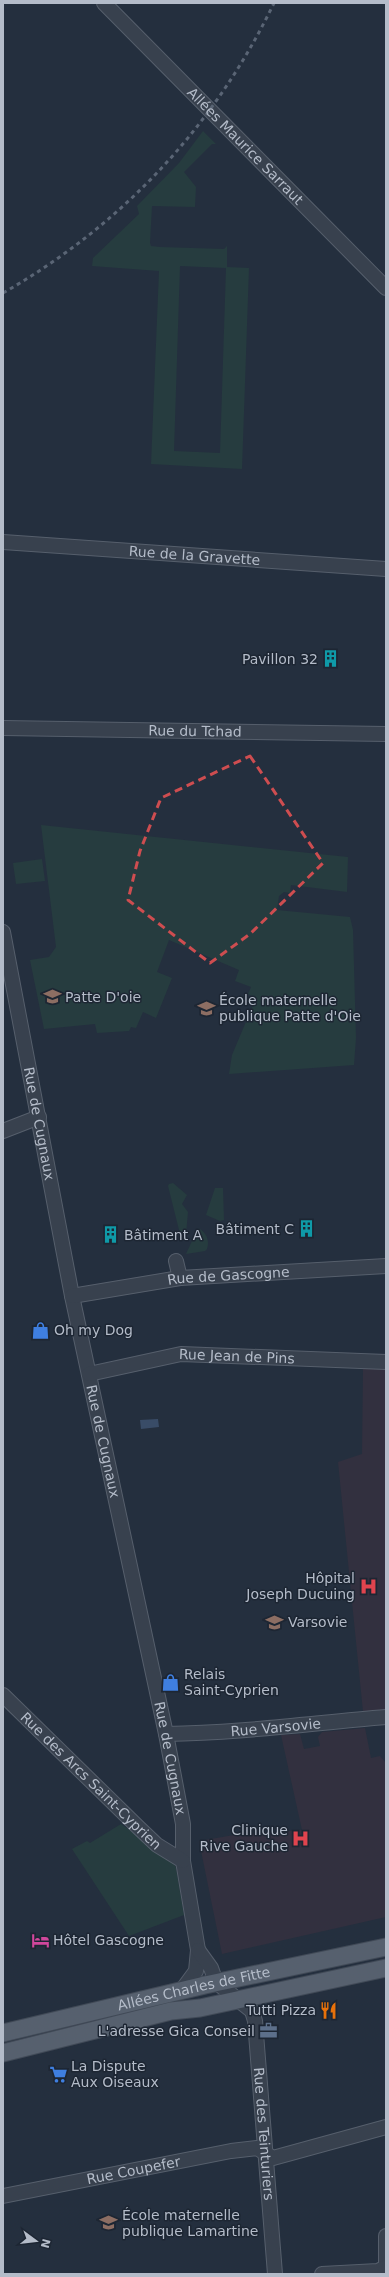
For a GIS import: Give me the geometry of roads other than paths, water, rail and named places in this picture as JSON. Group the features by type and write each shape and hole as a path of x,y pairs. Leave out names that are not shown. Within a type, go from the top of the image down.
{"main road":[{"name":"Allées Charles de Fitte","path":"3,2033 216,1982 386,1946"},
{"path":"308,1986 314,1976 386,1959"},
{"name":"Allées Charles de Fitte","path":"3,2053 165,2013 200,2008 386,1968"}],"street":[{"name":"Allées Maurice Sarraut","path":"104,3 386,288"},
{"name":"Rue de la Gravette","path":"3,542 386,569"},
{"name":"Rue du Tchad","path":"3,728 386,734"},
{"name":"Rue de Cugnaux","path":"3,932 6,965 40,1117 72,1296 166,1734 183,1824 183,1861 198,1950 196,1970 182,1990"},
{"path":"3,1131 40,1117"},
{"path":"176,1261 180,1278"},
{"name":"Rue de Gascogne","path":"72,1296 125,1282 386,1266"},
{"name":"Rue Jean de Pins","path":"89,1374 181,1354 386,1362"},
{"name":"Rue des Arcs Saint-Cyprien","path":"3,1695 139,1828 158,1845 183,1861"},
{"name":"Rue Varsovie","path":"166,1734 274,1728 310,1723 386,1717"},
{"name":"Rue de Cugnaux","path":"198,1950 211,1968 216,1982"},
{"name":"Rue des Teinturiers","path":"216,1982 252,2011 255,2021 264,2151 275,2274"},
{"name":"Rue Coupefer","path":"3,2196 231,2151 257,2148 273,2158 386,2127"},
{"path":"322,2274 382,2270 386,2236"}],"water":[{"path":"158,1419 159,1427 141,1429 140,1420"}],"railway":[{"path":"3,293 46,266 87,236 125,204 161,169 193,131 223,91 250,48 274,3"}],"place":[{"name":"Pavillon 32","path":"331,659"},
{"name":"Patte D'oie","path":"52,997"},
{"name":"École maternelle publique Patte d'Oie","path":"206,1008"},
{"name":"Bâtiment C","path":"307,1229"},
{"name":"Bâtiment A","path":"111,1235"},
{"name":"Oh my Dog","path":"41,1330"},
{"name":"Hôpital Joseph Ducuing","path":"368,1586"},
{"name":"Varsovie","path":"275,1622"},
{"name":"Relais Saint-Cyprien","path":"171,1682"},
{"name":"Clinique Rive Gauche","path":"301,1838"},
{"name":"Hôtel Gascogne","path":"40,1940"},
{"name":"Tutti Pizza","path":"329,2010"},
{"name":"L'adresse Gica Conseil","path":"268,2031"},
{"name":"La Dispute Aux Oiseaux","path":"58,2074"},
{"name":"École maternelle publique Lamartine","path":"109,2223"}]}
